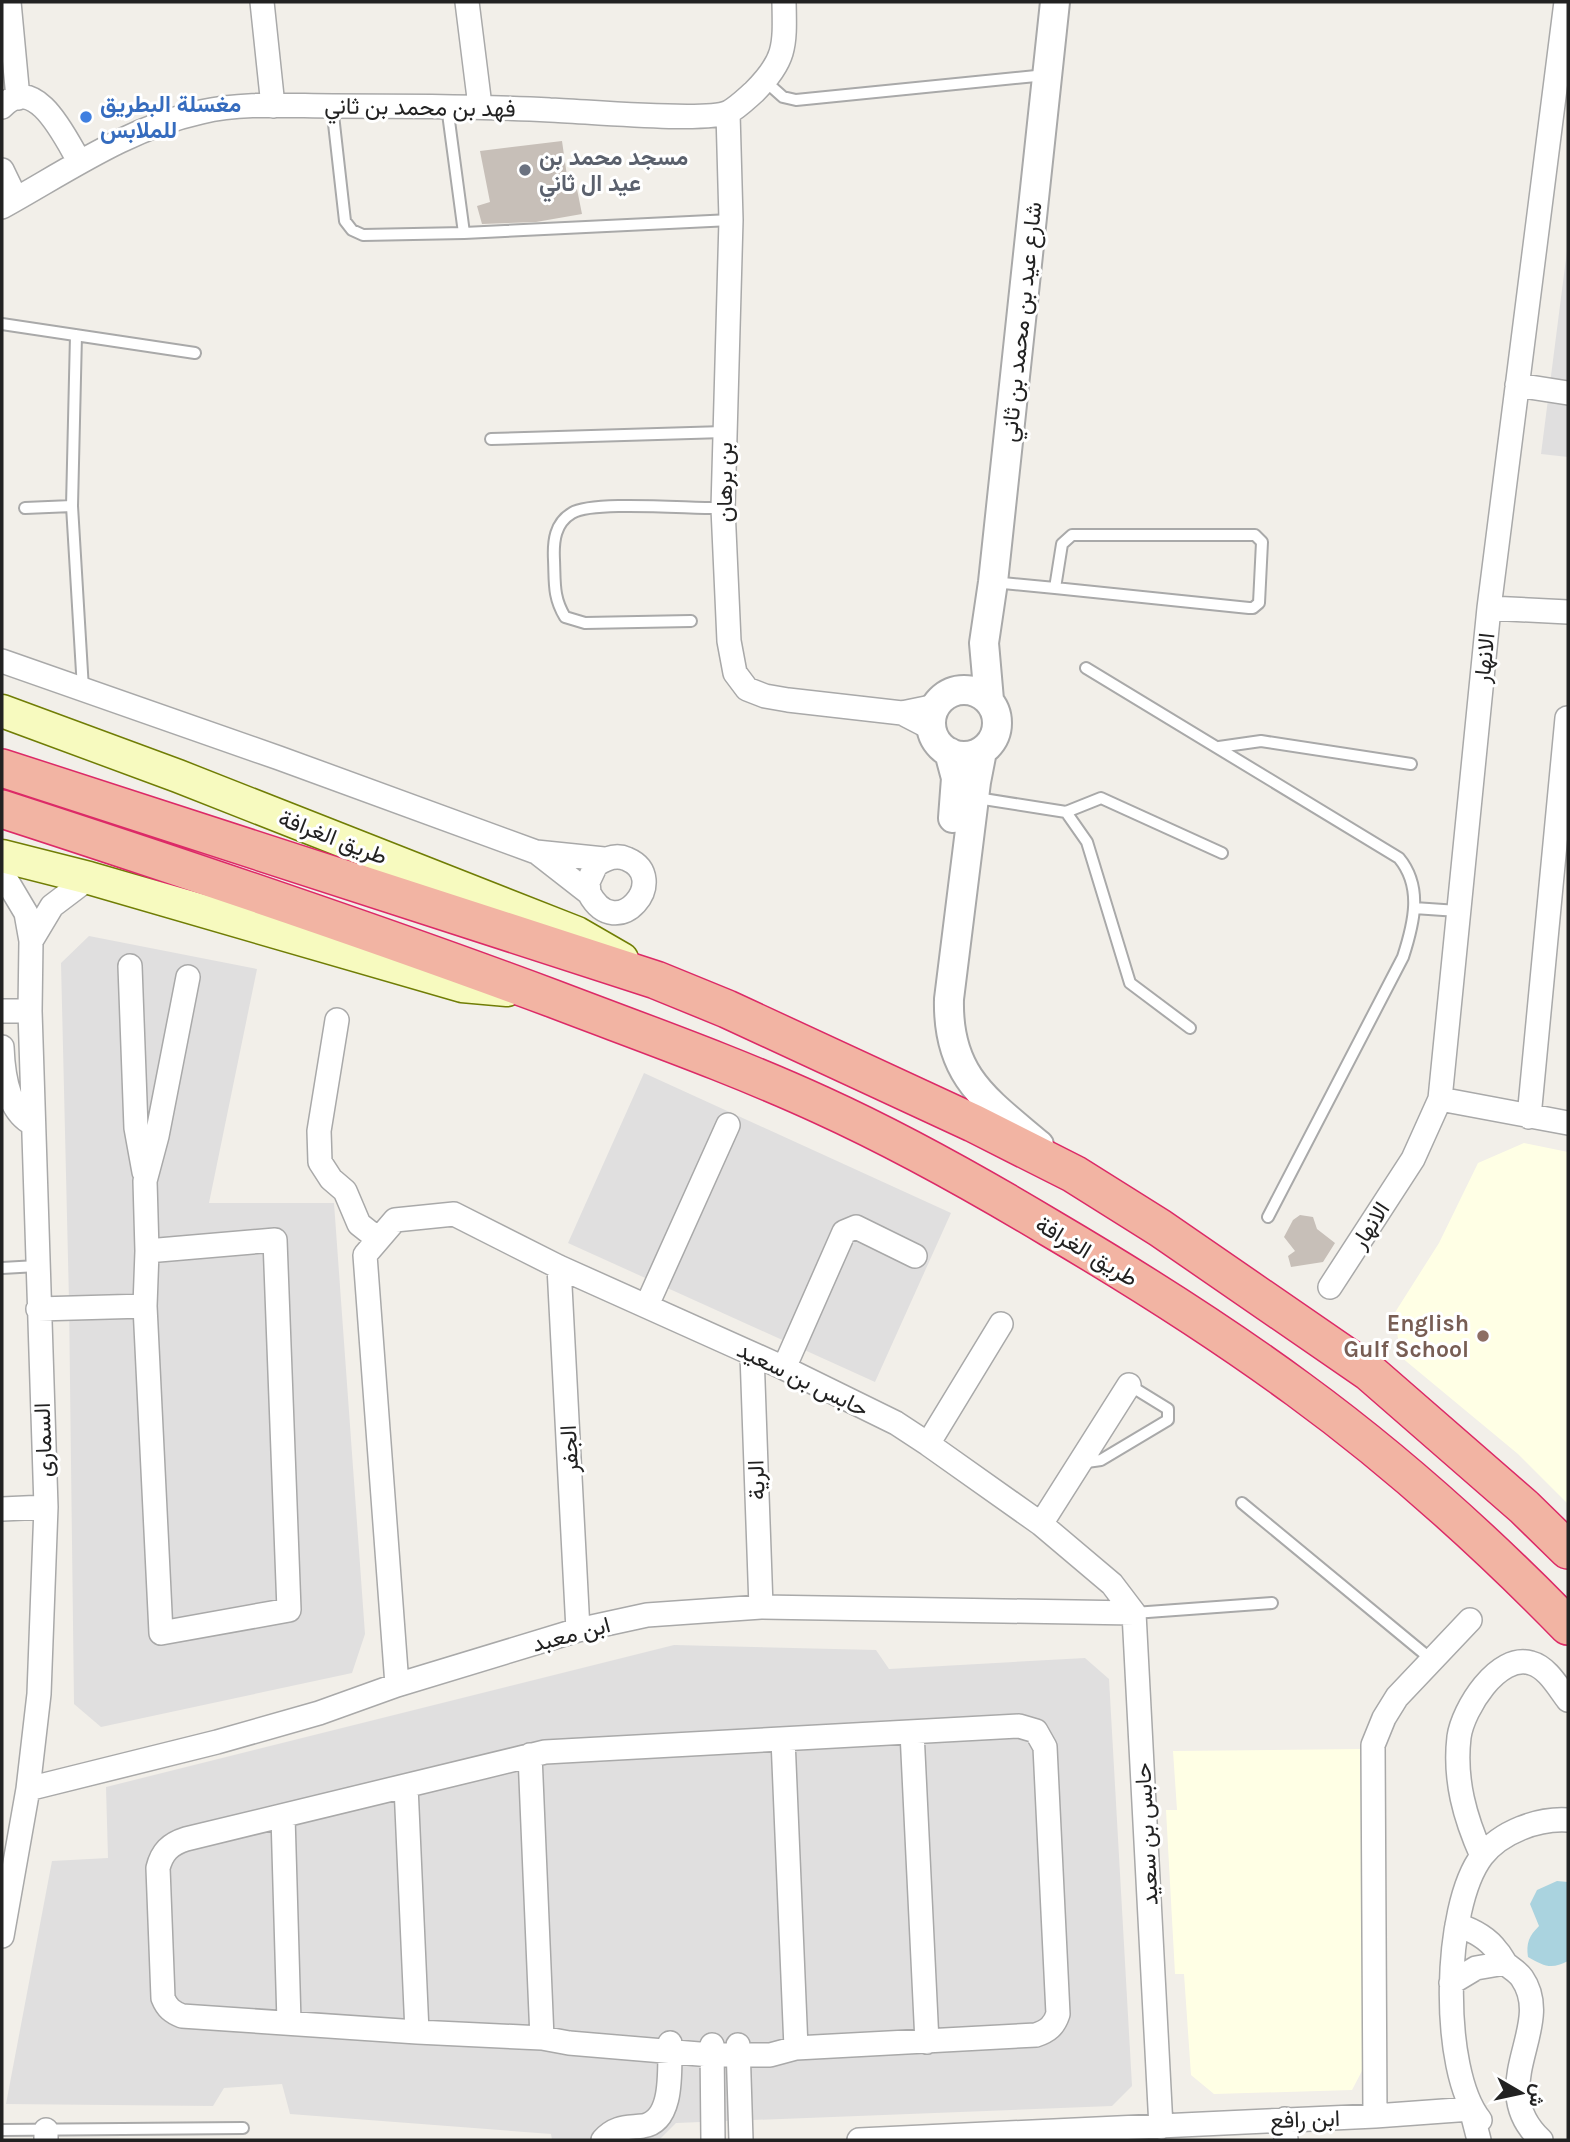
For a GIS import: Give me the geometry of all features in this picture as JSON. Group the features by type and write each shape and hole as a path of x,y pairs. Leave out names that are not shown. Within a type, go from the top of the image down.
{"highway":[{"name":"طريق الغرافة","path":"2,768 656,980 727,1009 922,1098 1074,1174 1203,1256 1369,1372 1524,1507 1568,1550"},
{"name":"طريق الغرافة","path":"2,809 400,941 655,1037 817,1103 964,1177 1103,1259 1235,1344 1302,1392 1475,1536 1568,1626"}],"main road":[{"name":"طريق الغرافة","path":"2,711 191,781 578,933 656,980"},
{"name":"طريق الغرافة","path":"2,856 89,878 462,986 534,992"}],"street":[{"path":"9,2 10,103 31,99 49,112 79,161"},
{"path":"262,2 273,106"},
{"path":"467,2 480,106"},
{"path":"728,113 776,68 782,53 784,2"},
{"name":"شارع عيد بن محمد بن ثاني","path":"989,700 984,643 993,582 1055,2"},
{"name":"الانهار","path":"1330,1287 1413,1159 1440,1099 1489,608 1517,385 1558,128 1566,2"},
{"name":"فهد بن محمد بن ثاني","path":"9,203 79,161 136,133 201,112 224,108 480,106 706,116 728,113"},
{"name":"بن برهان","path":"728,113 731,220 723,508 729,641 735,673 747,689 765,696 933,717"},
{"path":"2,170 9,203"},
{"path":"1517,385 1568,393"},
{"path":"1489,608 1568,612"},
{"name":"شارع عيد بن محمد بن ثاني","path":"960,689 984,643"},
{"path":"2,661 536,852 604,859 625,858 634,863 644,880 639,901 632,908 611,912 594,902 588,883 591,873 604,859"},
{"path":"960,689 976,691 989,700 995,708 998,727 989,745 982,751 962,756 949,752 937,743 933,717 950,692 960,689"},
{"path":"1529,1117 1567,718"},
{"path":"982,751 948,1021 960,1063 969,1080 1004,1116 1074,1174"},
{"path":"949,752 954,767 956,790 935,972 938,980 942,982 947,982 952,975"},
{"path":"536,852 589,892"},
{"name":"السمارى","path":"2,877 26,913 31,941 30,1011 46,1507 39,1694 28,1789 4,1910 2,1936"},
{"path":"31,941 52,906 89,878"},
{"path":"130,966 136,1128 145,1181 145,1306 161,1633 289,1610 275,1240 147,1251"},
{"path":"145,1181 157,1136 188,977"},
{"path":"2,1011 30,1011"},
{"path":"337,1020 319,1131 320,1161 331,1179 345,1191 359,1224 378,1238 365,1255 397,1685"},
{"path":"2,1047 6,1086 20,1114 33,1124"},
{"path":"1440,1099 1568,1123"},
{"path":"647,1305 728,1125"},
{"name":"حابس بن سعيد","path":"378,1238 395,1220 454,1214 559,1267 785,1368 896,1423 928,1444 1041,1524 1112,1584 1134,1613 1161,2127"},
{"path":"785,1368 844,1232 856,1227 915,1256"},
{"name":"الجفر","path":"559,1267 578,1630"},
{"path":"38,1310 145,1306"},
{"path":"928,1444 1001,1324"},
{"name":"الرية","path":"752,1354 761,1606"},
{"path":"1041,1524 1129,1385"},
{"path":"2,1509 46,1507"},
{"name":"ابن معبد","path":"28,1789 320,1713 397,1685 578,1630 647,1615 761,1606 1134,1613"},
{"path":"1375,2116 1373,1745 1384,1718 1397,1697 1470,1620"},
{"path":"1482,1856 1467,1821 1459,1771 1460,1734 1472,1702 1503,1667 1521,1661 1539,1666 1568,1700"},
{"path":"1019,1726 1036,1731 1042,1738 1045,1747 1058,2014 1054,2024 1046,2032 1036,2035 927,2042 796,2048 767,2043 738,2050 712,2050 670,2047 581,2034 542,2038 181,2015 173,2012 163,1998 158,1868 167,1849 176,1842 559,1750 912,1732 1019,1726"},
{"path":"912,1732 927,2042"},
{"path":"783,1740 796,2048"},
{"path":"530,1755 542,2038"},
{"path":"406,1786 417,2032"},
{"path":"283,1816 289,2022"},
{"path":"1479,2140 1456,2053 1451,1983 1457,1925 1470,1880 1482,1856 1506,1836 1534,1823 1568,1820"},
{"path":"1457,1925 1481,1935 1499,1952 1505,1963 1522,1978 1531,2000 1517,2088 1518,2103 1531,2130 1541,2140"},
{"path":"1451,1983 1476,1968 1505,1963"},
{"path":"603,2140 619,2128 650,2124 663,2112 667,2095 670,2047"},
{"path":"712,2050 713,2140"},
{"path":"738,2050 741,2140"},
{"path":"1472,2109 1495,2140"},
{"name":"ابن رافع","path":"859,2140 1161,2127 1286,2130 1375,2116 1472,2109"}],"lane":[{"path":"765,81 783,97 796,100 1046,75"},
{"path":"332,106 345,221 352,230 363,235 464,233 731,220"},
{"path":"447,106 464,233"},
{"path":"2,324 195,354"},
{"path":"76,335 72,506 83,689"},
{"path":"491,439 724,432"},
{"path":"26,508 72,506"},
{"path":"691,621 585,623 565,617 555,601 553,542 559,525 573,512 595,506 723,508"},
{"path":"993,582 1253,608 1260,599 1262,542 1255,535 1072,535 1062,544 1055,588"},
{"path":"1086,668 1399,858 1409,870 1414,908 1411,933 1403,957 1268,1217"},
{"path":"1219,747 1261,741 1411,764"},
{"path":"974,798 1066,811 1101,798 1222,853"},
{"path":"1066,811 1087,842 1130,983 1190,1027"},
{"path":"1414,908 1458,911"},
{"path":"2,1268 37,1266"},
{"path":"1080,1463 1101,1460 1168,1420 1168,1409 1129,1385"},
{"path":"1242,1503 1432,1660"},
{"path":"1134,1613 1272,1603"},
{"path":"2,2130 46,2135 243,2127"}],"shaded area":[{"path":"1568,243 1568,457 1541,454"},
{"path":"89,936 257,969 209,1203 334,1203 365,1634 352,1673 101,1727 74,1704 61,963"},
{"path":"644,1073 951,1213 875,1382 568,1243"},
{"name":"English Gulf School","path":"1524,1143 1568,1152 1568,1504 1518,1454 1401,1357 1394,1314 1439,1243 1478,1163"},
{"path":"674,1645 876,1650 889,1669 1085,1658 1109,1679 1132,2086 1112,2106 676,2123 659,2140 552,2140 551,2134 290,2114 282,2084 224,2088 213,2106 6,2104 52,1861 108,1858 106,1787"},
{"path":"1360,1749 1363,2069 1352,2090 1214,2094 1191,2075 1184,1974 1175,1974 1166,1810 1177,1810 1173,1751"}],"water":[{"path":"1557,1881 1568,1882 1568,1961 1548,1966 1528,1957 1529,1940 1539,1926 1530,1904 1537,1890"}],"building":[{"name":"مسجد محمد بن عيد ال ثاني","path":"562,141 569,190 577,189 582,214 536,222 482,224 477,206 490,202 480,151"},
{"path":"1300,1215 1313,1217 1317,1229 1335,1243 1323,1262 1291,1267 1288,1256 1295,1251 1284,1237 1293,1220"}],"place":[{"name":"مغسلة البطريق للملابس","path":"86,117"},
{"name":"مسجد محمد بن عيد ال ثاني","path":"525,170"},
{"name":"English Gulf School","path":"1483,1336"}]}
